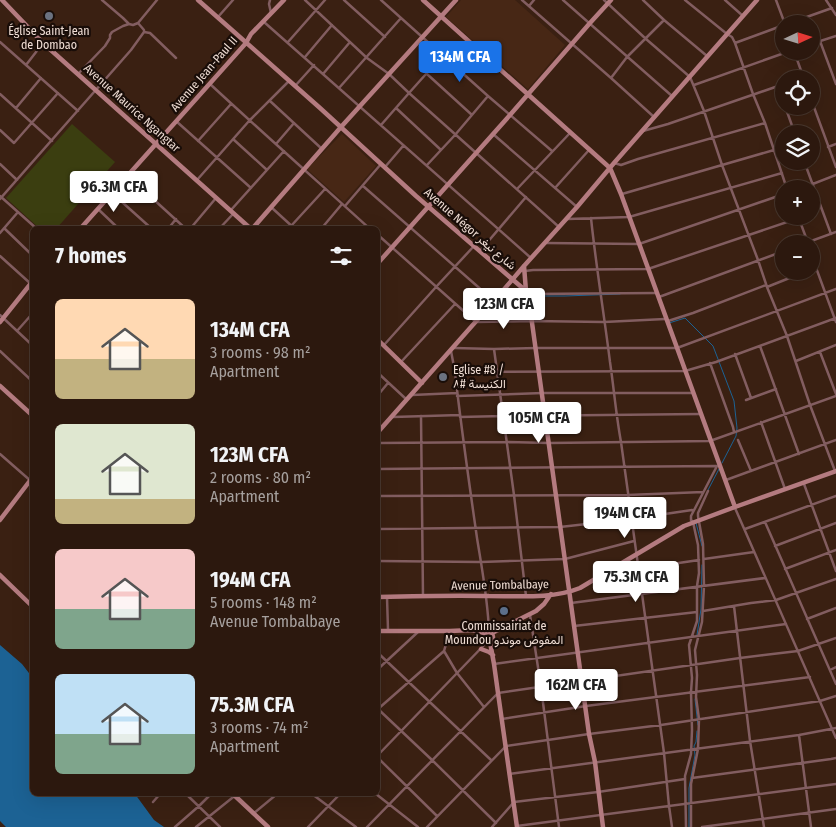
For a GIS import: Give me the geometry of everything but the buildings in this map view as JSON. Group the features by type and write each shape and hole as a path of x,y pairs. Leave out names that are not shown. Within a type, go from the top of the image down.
{"street":[{"path":"102,0 129,24"},
{"path":"78,74 105,46 112,32 129,24 138,23 157,0"},
{"name":"Avenue Négor شارع نيغر","path":"198,0 527,293"},
{"path":"218,17 233,0"},
{"path":"270,0 271,14"},
{"name":"Avenue Jean-Paul II","path":"83,226 246,43 251,34 284,0"},
{"path":"305,0 367,58 389,74 559,227"},
{"path":"288,42 324,0"},
{"path":"344,0 385,37"},
{"path":"381,0 552,151"},
{"path":"423,0 610,168 724,481 765,578 834,729 836,738"},
{"path":"254,226 456,0"},
{"path":"522,0 654,117"},
{"path":"529,6 534,0"},
{"path":"563,0 672,96"},
{"path":"643,0 708,56"},
{"path":"685,0 732,37 765,122 784,180"},
{"path":"725,0 743,16"},
{"path":"380,429 512,280 524,269 531,258 546,243 614,162 757,0"},
{"path":"776,0 782,15"},
{"path":"826,0 836,15"},
{"path":"0,6 5,1"},
{"name":"Avenue Maurice Ngangtar","path":"5,1 43,43 248,226"},
{"path":"380,261 573,44 608,1 646,39 690,77 694,85 722,165 787,336 824,444 836,471"},
{"path":"811,15 832,8"},
{"path":"339,88 401,18"},
{"path":"611,78 627,57 664,20"},
{"path":"264,22 531,258"},
{"path":"138,23 144,32 150,34 176,58"},
{"path":"304,57 332,25"},
{"path":"735,43 775,28"},
{"path":"33,226 1,198 97,90 144,32"},
{"path":"836,36 820,41 836,84"},
{"path":"0,42 78,111"},
{"path":"323,74 350,42"},
{"path":"26,65 43,43"},
{"path":"381,125 443,56"},
{"path":"694,85 775,56"},
{"path":"295,86 314,65"},
{"path":"427,74 472,115"},
{"path":"16,108 41,78"},
{"path":"197,180 289,80"},
{"path":"210,84 367,226"},
{"path":"641,132 775,87"},
{"path":"0,130 14,143 58,93"},
{"path":"1,96 52,141"},
{"path":"427,165 488,96"},
{"path":"270,101 322,149"},
{"path":"198,141 231,104"},
{"path":"396,108 441,150"},
{"path":"817,115 836,168"},
{"path":"176,121 251,188"},
{"path":"614,162 621,165 765,122"},
{"path":"276,144 294,124"},
{"path":"517,189 570,133"},
{"path":"493,134 577,207"},
{"path":"233,139 267,170"},
{"path":"828,147 836,144"},
{"path":"324,226 403,146"},
{"path":"555,188 589,150"},
{"path":"621,194 774,150"},
{"path":"221,226 251,188 284,151"},
{"path":"0,164 18,180"},
{"path":"566,219 628,217 782,173"},
{"path":"127,175 184,226"},
{"path":"820,181 836,175"},
{"path":"363,186 494,301"},
{"path":"271,207 291,226 325,189"},
{"path":"112,193 149,226"},
{"path":"191,226 216,197"},
{"path":"480,251 526,197"},
{"path":"546,243 639,244 775,197"},
{"path":"820,204 832,234"},
{"path":"98,209 115,226"},
{"path":"0,233 18,212"},
{"path":"591,218 616,415 664,753 672,827"},
{"path":"170,226 176,219"},
{"path":"524,269 648,269 776,225"},
{"path":"4,228 30,253"},
{"path":"820,238 836,232"},
{"path":"380,237 476,322 666,320 693,313 783,280"},
{"path":"422,382 380,344 474,246"},
{"path":"527,293 657,295 775,254"},
{"path":"0,256 30,282"},
{"path":"524,269 603,827"},
{"path":"455,372 685,371 836,320 820,279"},
{"path":"30,286 1,318 30,343"},
{"path":"452,349 677,348 836,289"},
{"path":"401,362 455,304"},
{"path":"17,331 30,316"},
{"path":"795,362 836,345"},
{"path":"760,346 799,454"},
{"path":"380,755 457,673 493,638 489,632 488,610 452,349"},
{"path":"494,349 511,468 526,596"},
{"path":"0,351 30,379"},
{"path":"380,443 710,441 836,395 820,352"},
{"path":"735,354 751,398"},
{"path":"710,364 735,432"},
{"path":"380,375 407,399"},
{"path":"380,392 388,382"},
{"path":"0,386 30,414"},
{"path":"746,400 776,389"},
{"path":"412,395 693,393"},
{"path":"392,417 701,414"},
{"path":"421,416 423,596"},
{"path":"761,422 785,489"},
{"path":"738,440 751,472"},
{"path":"724,481 836,440"},
{"path":"0,454 30,478"},
{"path":"380,469 719,466"},
{"path":"696,521 691,520 690,516 719,466"},
{"name":"Avenue Tombalbaye","path":"380,597 526,596 570,592 580,588 675,530 734,506 836,471"},
{"path":"0,520 30,482"},
{"path":"803,482 836,571"},
{"path":"691,827 694,749 692,678 695,636 704,586 696,521 709,491"},
{"path":"380,496 628,495 714,491"},
{"path":"745,529 836,496"},
{"path":"380,529 560,527 693,510"},
{"path":"686,827 685,779 694,749 699,719 690,645 702,622 698,586 703,544 696,521"},
{"path":"765,522 836,684"},
{"path":"775,546 836,523"},
{"path":"380,561 481,562 565,560 634,541"},
{"path":"785,569 836,550"},
{"path":"638,569 754,552"},
{"path":"0,575 30,604"},
{"path":"571,603 765,578"},
{"path":"574,626 776,600 836,579"},
{"path":"551,594 544,604 530,615 489,632 483,638 489,642 493,655 517,827 836,784"},
{"path":"387,596 388,630"},
{"path":"734,606 750,741 764,827"},
{"path":"807,619 836,608"},
{"path":"530,615 559,827"},
{"path":"494,664 786,624"},
{"path":"380,631 472,630 489,632"},
{"path":"380,667 419,631"},
{"path":"380,707 444,651 450,631"},
{"path":"367,827 498,693 798,651 836,638"},
{"path":"481,649 493,655"},
{"path":"444,651 457,673 484,707"},
{"path":"380,655 491,761"},
{"path":"830,670 836,668"},
{"path":"502,719 586,706 810,677"},
{"path":"427,827 506,746 820,701 836,696"},
{"path":"380,711 496,823"},
{"path":"509,774 834,729"},
{"path":"799,735 812,827"},
{"path":"692,778 836,758"},
{"path":"380,759 437,816"},
{"path":"492,827 514,802 685,779"},
{"path":"153,802 158,796"},
{"path":"188,796 220,827"},
{"path":"175,827 209,796"},
{"path":"196,827 233,796"},
{"path":"237,796 268,827"},
{"path":"254,813 275,796"},
{"path":"315,796 356,827"},
{"path":"308,827 338,796"},
{"path":"378,796 418,827"},
{"path":"702,827 836,809"},
{"path":"311,824 314,827"}],"shaded area":[{"path":"461,0 515,0 565,45 528,89 446,17"},
{"path":"342,134 376,166 344,202 307,169"}],"green space":[{"path":"72,124 115,162 59,226 37,226 6,198"}],"water":[{"path":"0,645 22,664 30,674 30,796 136,796 154,820 164,827 6,827 0,821"}],"waterway":[{"path":"531,296 620,294"},
{"path":"669,323 685,318 713,346 734,401 736,436 722,463"},
{"path":"708,490 719,469"},
{"path":"696,523 702,546"},
{"path":"697,635 701,609 702,565"},
{"path":"695,699 698,725"},
{"path":"689,827 689,788 697,731"}],"place":[{"name":"Église Saint-Jean de Dombao","path":"49,16"},
{"name":"Eglise #8 / الكنيسة #٨","path":"443,377"},
{"name":"Commissairiat de Moundou المفوض موندو","path":"504,611"}]}
